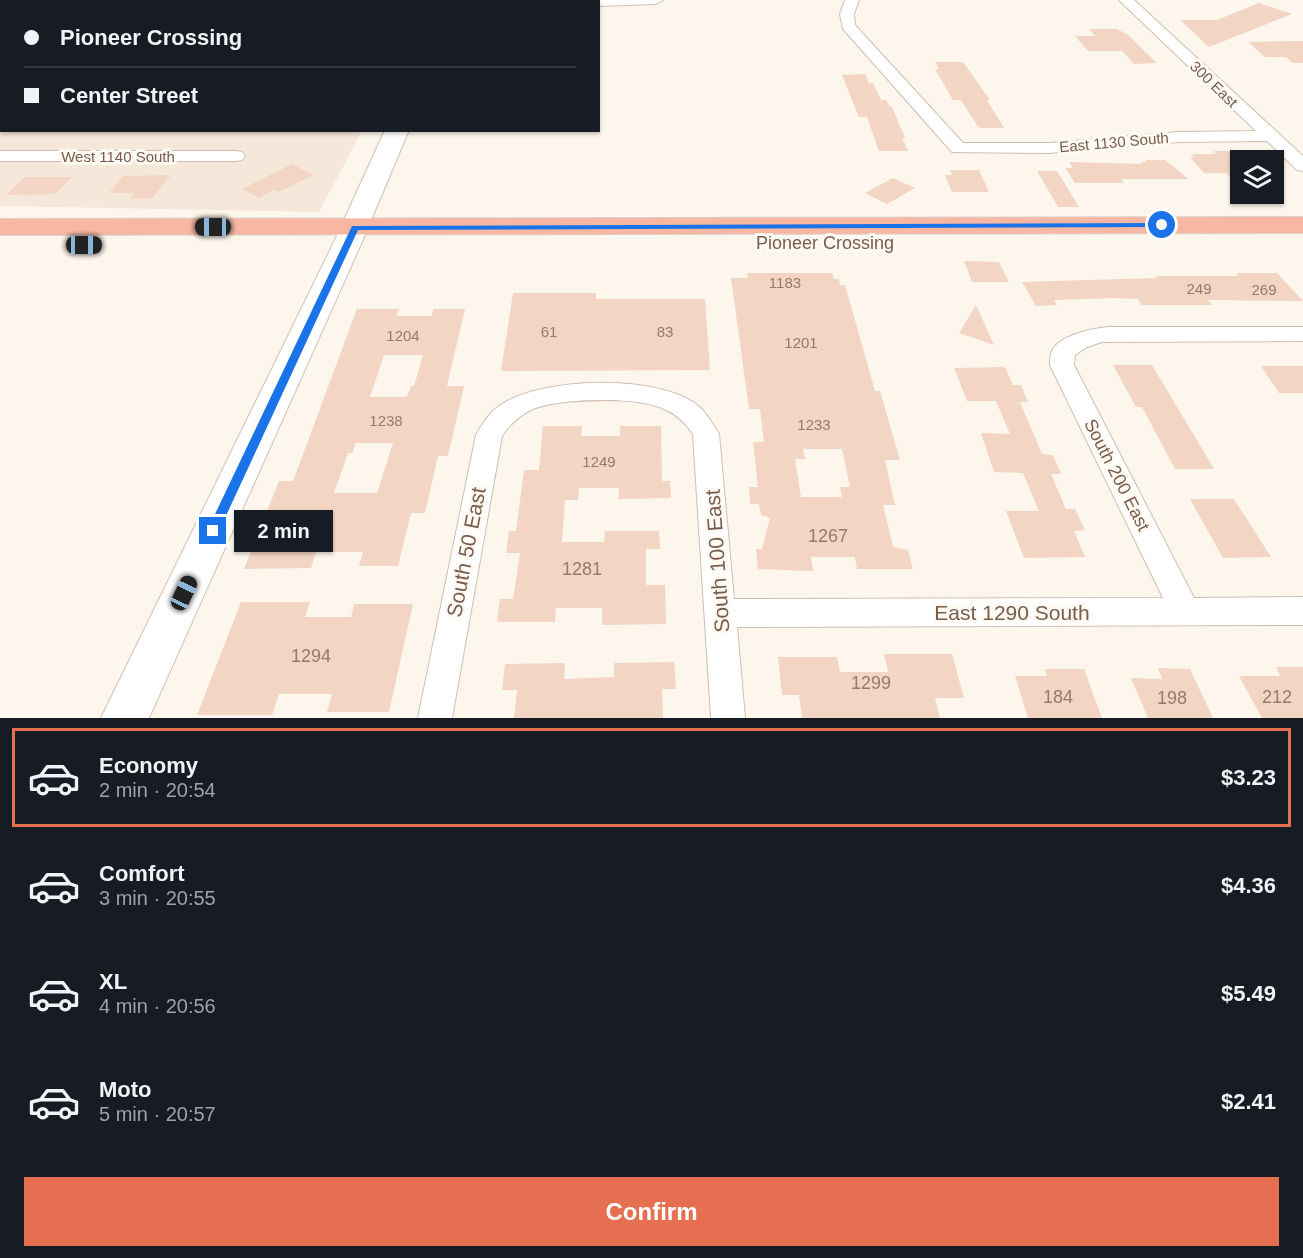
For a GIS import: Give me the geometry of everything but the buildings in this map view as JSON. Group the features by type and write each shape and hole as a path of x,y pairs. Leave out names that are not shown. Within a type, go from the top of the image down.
{"highway":[{"name":"Pioneer Crossing","path":"351,236 1303,225"},
{"path":"0,227 300,236"},
{"name":"Pioneer Crossing","path":"351,236 1303,242"},
{"path":"0,244 351,236"}],"street":[{"path":"600,2 656,0"},
{"name":"East 1130 South","path":"852,0 847,14 848,27 900,81 958,148 1049,148 1179,137 1270,136"},
{"name":"300 East","path":"1126,0 1303,166"},
{"path":"125,718 351,236 396,132"},
{"name":"West 1140 South","path":"0,156 236,156"},
{"name":"South 200 East","path":"1185,611 1062,365 1063,352 1074,343 1089,336 1109,334 1303,334"},
{"name":"South 50 East","path":"435,718 489,435 499,421 525,402 544,395 559,394 641,393 674,402 688,410"},
{"name":"South 100 East","path":"688,410 702,425 708,446 728,718"},
{"name":"East 1290 South","path":"721,613 1303,611"}],"shaded area":[{"path":"0,132 361,132 319,212 0,206"}],"route":[{"path":"213,531 355,227 1162,225"}]}
